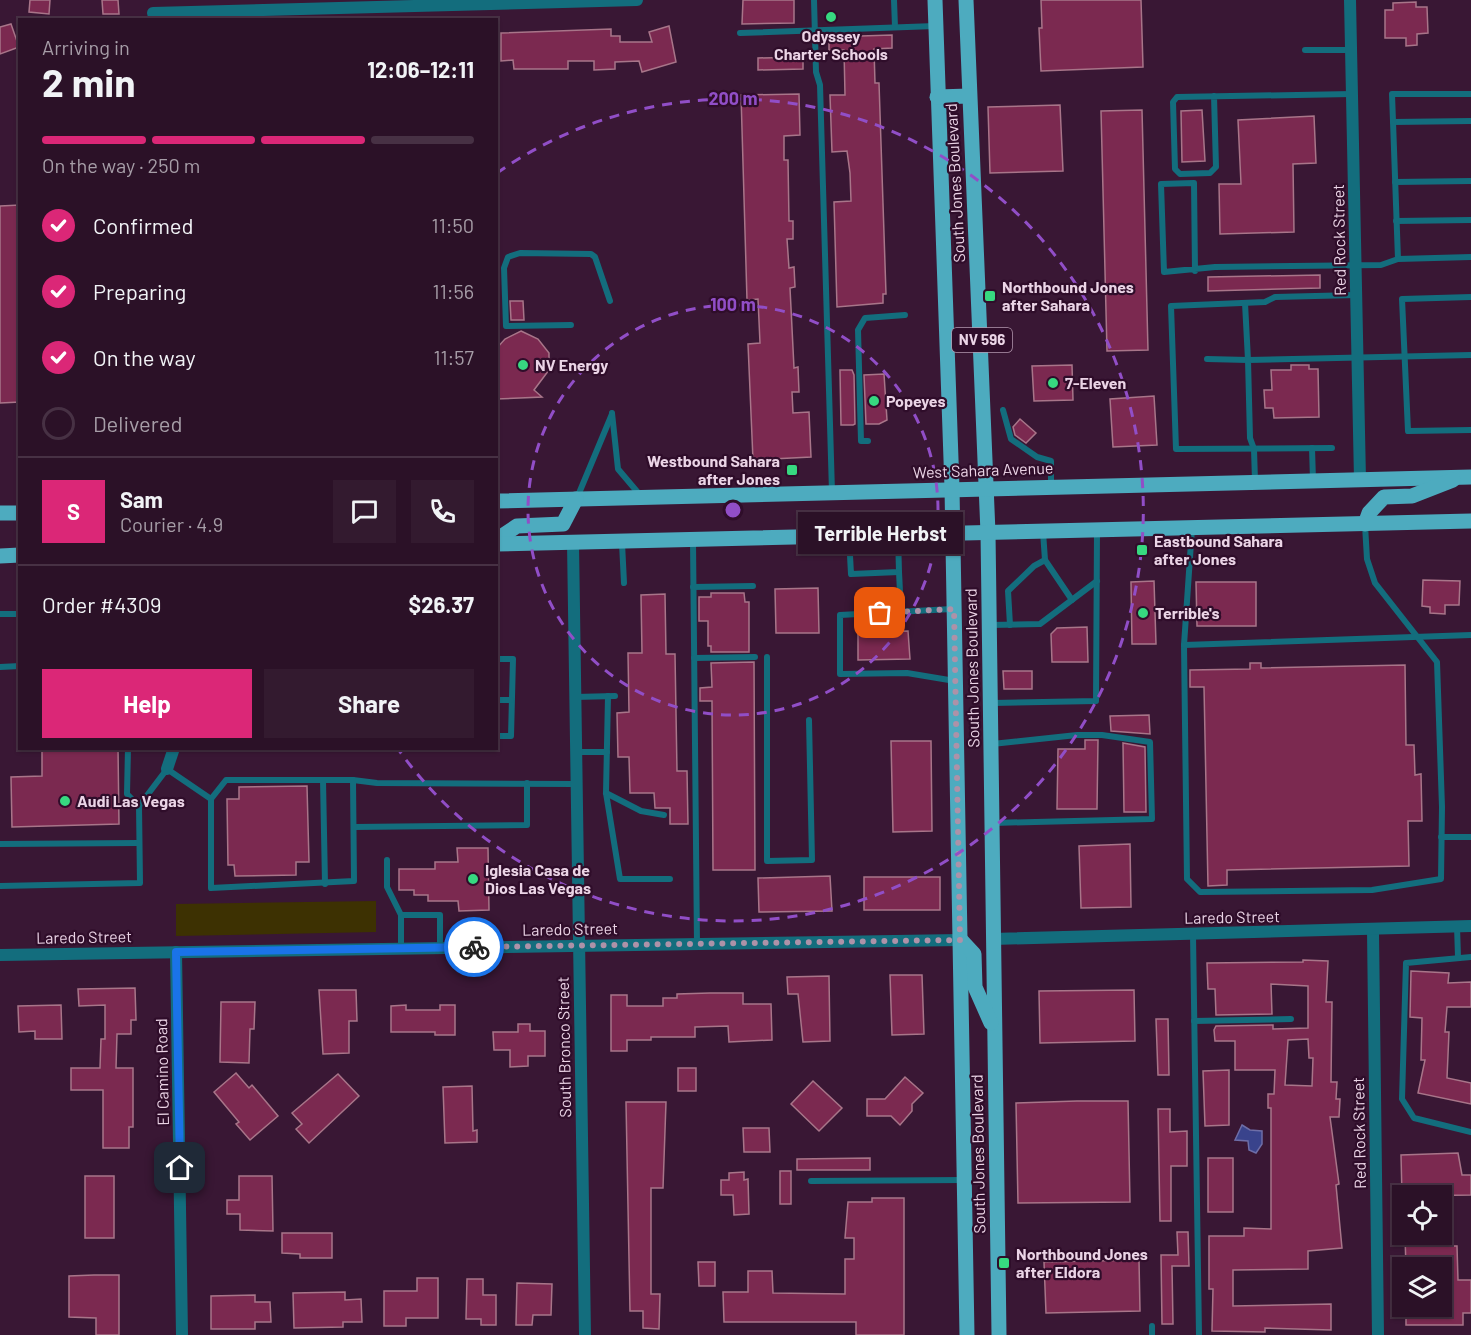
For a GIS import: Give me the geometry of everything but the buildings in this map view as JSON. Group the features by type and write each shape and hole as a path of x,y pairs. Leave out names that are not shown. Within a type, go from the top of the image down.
{"main road":[{"name":"South Jones Boulevard","path":"935,0 952,488 967,1335"},
{"name":"South Jones Boulevard","path":"966,0 987,488 999,1335"},
{"path":"937,97 969,96"},
{"path":"1365,524 1376,504 1384,497 1412,496 1467,477"},
{"name":"West Sahara Avenue","path":"498,501 1467,477"},
{"path":"498,539 517,526 563,524 576,499"},
{"path":"0,513 18,513"},
{"path":"498,544 1471,521"},
{"path":"0,556 18,555"},
{"path":"960,940 974,954 975,987 994,1028"}],"street":[{"path":"153,11 637,0"},
{"name":"Red Rock Street","path":"1350,0 1360,479"},
{"name":"South Bronco Street","path":"573,543 585,1335"},
{"path":"167,769 173,750"},
{"name":"Laredo Street","path":"993,939 1373,931 1471,926"},
{"name":"Red Rock Street","path":"1373,931 1378,1335"},
{"name":"Laredo Street","path":"0,955 960,940"},
{"name":"El Camino Road","path":"176,952 182,1335"}],"lane":[{"path":"814,0 816,72 820,85 832,492"},
{"path":"894,0 895,27"},
{"path":"740,33 935,26"},
{"path":"1305,50 1351,50"},
{"path":"1214,96 1216,167 1210,174 1180,174 1175,169 1173,102 1177,97 1214,96 1352,94"},
{"path":"1398,259 1392,94 1471,94"},
{"path":"1393,122 1471,121"},
{"path":"1395,182 1471,181"},
{"path":"1195,271 1194,183 1161,184 1164,272 1195,271 1215,267 1381,265 1398,259 1471,257"},
{"path":"1396,221 1471,220"},
{"path":"571,326 506,326 504,268 508,257 520,253 591,254 595,257 610,301"},
{"path":"1332,448 1178,450 1175,446 1171,306 1265,302 1275,297 1356,295"},
{"path":"1471,297 1402,299 1408,431 1471,429"},
{"path":"1245,303 1250,438 1254,449 1256,482"},
{"path":"868,441 861,441 858,330 865,318 905,315"},
{"path":"1207,359 1471,355"},
{"path":"1003,410 1011,439 1037,457 1051,461 1051,487"},
{"path":"576,499 612,413 618,470 643,497"},
{"path":"1312,448 1314,480"},
{"path":"1192,528 1184,645 1187,879 1200,892 1372,890 1441,879 1441,837 1437,662 1375,583 1366,559 1365,524"},
{"path":"991,703 1096,701 1097,530"},
{"path":"1043,531 1045,560 1072,600"},
{"path":"898,535 901,612"},
{"path":"849,536 850,574 899,572"},
{"path":"693,540 697,944"},
{"path":"622,542 624,583"},
{"path":"1010,625 1008,591 1034,566 1045,560"},
{"path":"989,625 1040,624 1097,581"},
{"path":"693,587 753,586"},
{"path":"954,609 840,615 840,674 907,673 955,681"},
{"path":"0,614 18,614"},
{"path":"1184,645 1471,635"},
{"path":"694,658 755,657"},
{"path":"767,657 767,861 812,860 809,720"},
{"path":"498,659 513,659 510,736 498,736"},
{"path":"0,667 18,666"},
{"path":"574,697 611,696 606,793 620,879 670,879"},
{"path":"498,700 511,700"},
{"path":"991,744 1077,735 1101,735 1150,742 1151,775 1152,819 993,823"},
{"path":"128,750 128,794 139,806"},
{"path":"576,752 607,752"},
{"path":"0,886 140,884 139,806 167,769 211,799"},
{"path":"353,780 354,881 211,888 211,799 226,780 353,780 376,783 575,784"},
{"path":"323,780 325,884"},
{"path":"354,827 527,825 527,783"},
{"path":"606,793 641,811 664,815"},
{"path":"1441,837 1471,837"},
{"path":"0,844 140,843"},
{"path":"387,860 387,887 402,915 401,949"},
{"path":"402,915 441,915 441,948"},
{"path":"1457,927 1458,957"},
{"path":"1193,935 1199,1335"},
{"path":"1471,957 1406,963 1402,1099 1414,1118 1471,1132"},
{"path":"1194,1021 1291,1019"},
{"path":"811,1181 964,1180"},
{"path":"1152,1326 1152,1335"}],"shaded area":[{"path":"376,901 376,932 176,936 176,904"}],"water":[{"path":"1242,1125 1250,1130 1262,1131 1262,1144 1256,1153 1249,1150 1248,1141 1235,1140"}],"way so far":[{"path":"474,947 960,940 954,609 880,613"}],"place":[{"name":"Odyssey Charter Schools","path":"831,17"},
{"name":"Northbound Jones after Sahara","path":"990,296"},
{"name":"NV Energy","path":"523,365"},
{"name":"7-Eleven","path":"1053,383"},
{"name":"Popeyes","path":"874,401"},
{"name":"Westbound Sahara after Jones","path":"792,470"},
{"name":"Eastbound Sahara after Jones","path":"1142,550"},
{"name":"Terrible Herbst","path":"880,613"},
{"name":"Terrible's","path":"1143,613"},
{"name":"Audi Las Vegas","path":"65,801"},
{"name":"Iglesia Casa de Dios Las Vegas","path":"473,879"},
{"name":"Northbound Jones after Eldora","path":"1004,1263"}],"route":[{"path":"180,1168 176,952 474,947"}]}
